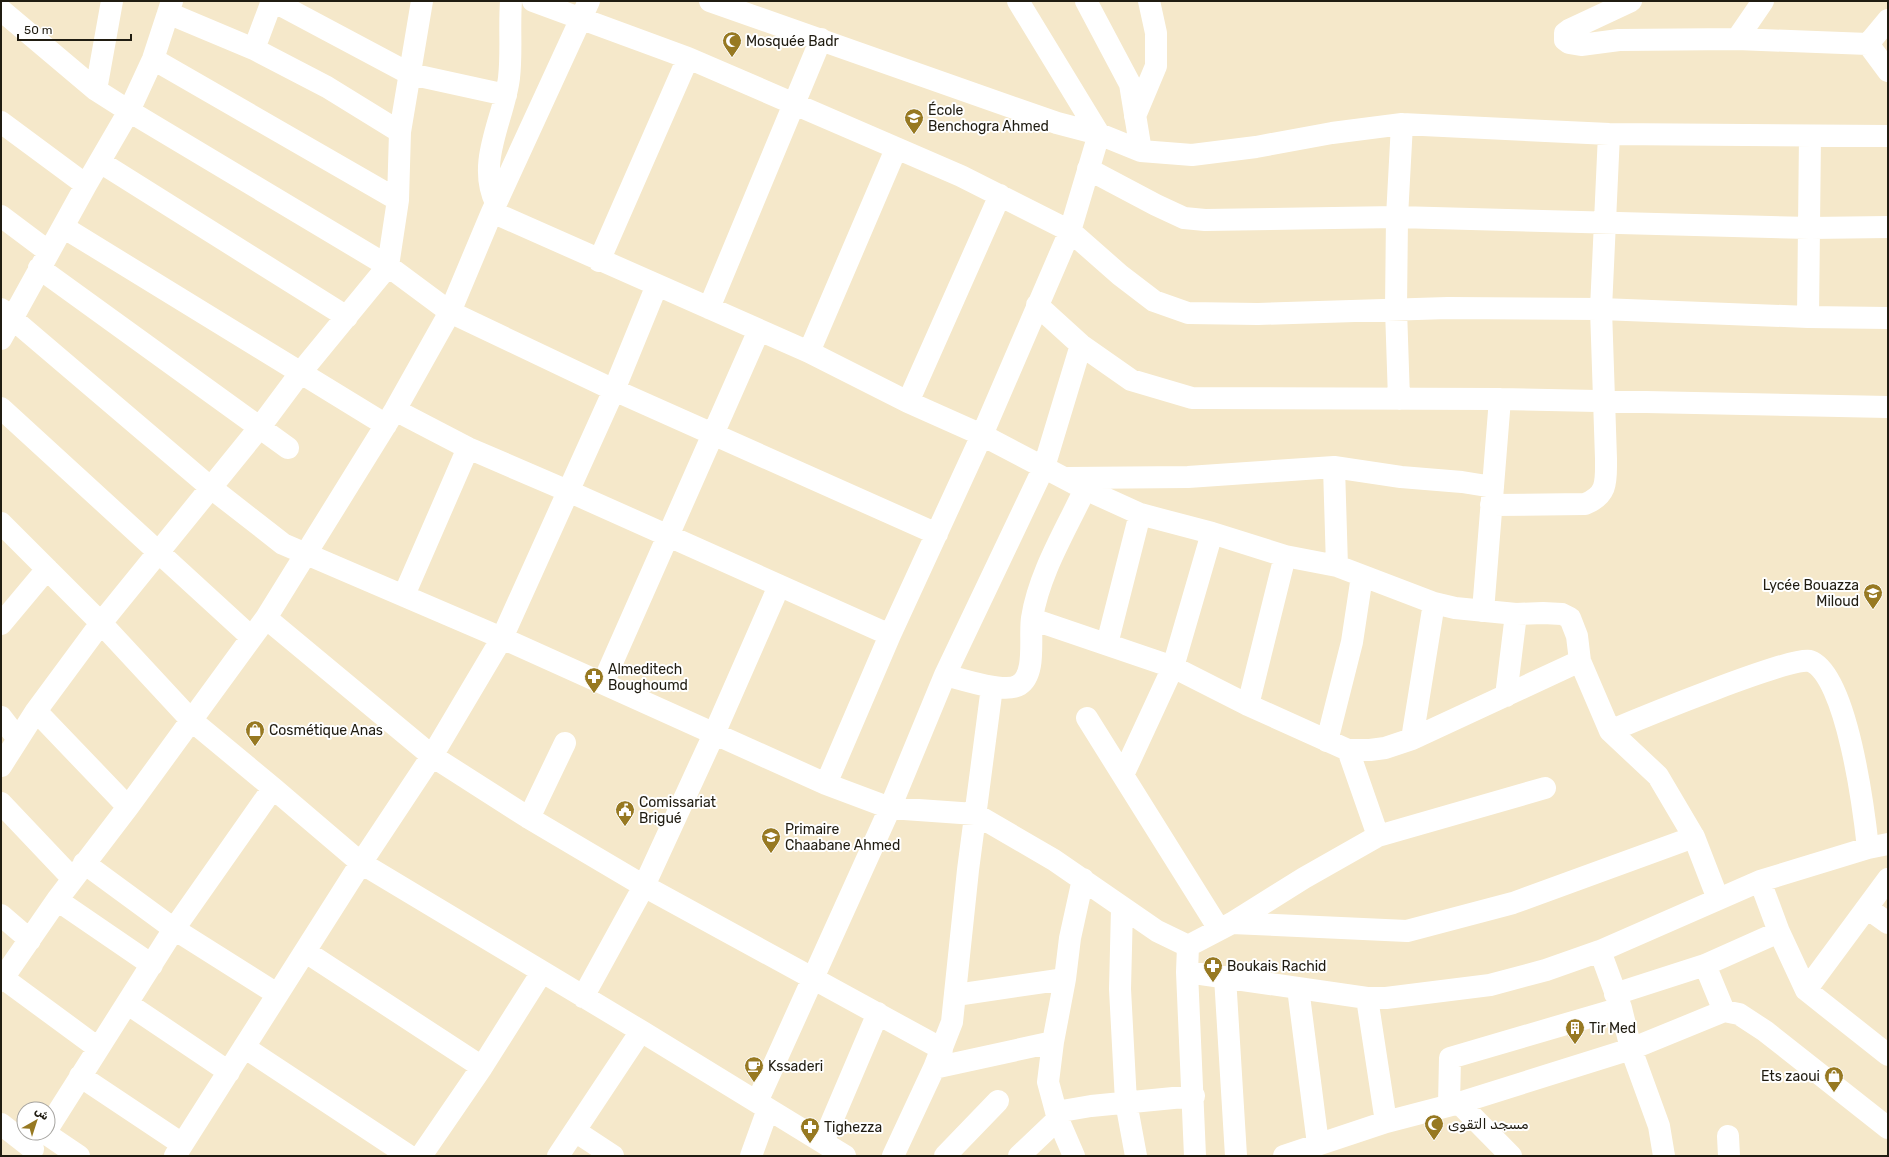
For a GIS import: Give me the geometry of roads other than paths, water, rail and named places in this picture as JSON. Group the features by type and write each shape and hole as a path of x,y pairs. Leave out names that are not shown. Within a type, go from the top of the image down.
{"street":[{"path":"96,90 112,1"},
{"path":"254,49 272,1 410,74 506,95"},
{"path":"1,766 36,711 101,623 260,427 301,372 388,266 398,200 400,132 422,1"},
{"path":"494,208 488,176 495,131 506,95 511,52 511,1"},
{"path":"533,1 585,9 688,58 1000,195 1070,231 1120,275 1154,300 1188,313 1258,314 1396,309 1602,309 1808,317 1888,318"},
{"path":"710,1 1057,123 1099,134 1141,151 1192,156 1256,147 1332,133 1402,124 1609,134 1888,136"},
{"path":"1086,1 1130,84 1141,151"},
{"path":"1135,116 1156,66 1156,33 1148,1"},
{"path":"1632,1 1569,30 1565,33 1565,40 1569,43 1581,45 1619,40 1738,39 1868,44"},
{"path":"1738,39 1763,1"},
{"path":"826,784 890,635 982,436 1070,231 1099,134 1017,2"},
{"path":"1,339 6,314 44,260 129,111 153,59 170,7 327,88 400,132"},
{"path":"98,1048 2,979 78,871 128,807 266,618 390,418 450,312 494,208 585,9"},
{"path":"1,10 96,90 388,266 450,312 614,390 937,534"},
{"path":"1868,44 1888,20"},
{"path":"709,308 821,39"},
{"path":"1868,44 1888,71"},
{"path":"599,261 688,58"},
{"path":"153,59 398,200"},
{"path":"1,122 86,185"},
{"path":"1399,399 1396,309 1397,217 1402,124"},
{"path":"1065,478 1188,477 1334,467 1401,477 1462,482 1492,496 1585,504 1596,500 1603,491 1606,478 1602,309 1609,134"},
{"path":"1808,317 1810,136"},
{"path":"809,352 896,149"},
{"path":"100,162 347,317"},
{"path":"1088,169 1184,218 1205,220 1397,217 1810,228 1888,227"},
{"path":"908,402 1000,195"},
{"path":"494,208 599,261 809,352 908,402 982,436 1085,489 1140,514 1212,533 1285,556 1337,566 1434,603 1483,611 1516,614 1562,614 1570,618 1577,636 1580,661 1610,730 1658,776 1694,837 1718,899"},
{"path":"1,216 44,260 288,448"},
{"path":"63,227 301,372 390,418 468,448 568,491 890,635"},
{"path":"80,1076 179,1150 277,994 306,952 361,863 432,756 502,638 614,390 656,285"},
{"path":"1037,305 1081,345 1131,380 1192,398 1500,399 1888,407"},
{"path":"6,314 210,487 283,544 305,555 404,595 604,683 826,784 890,808 975,814 1054,860 1157,931 1188,946"},
{"path":"604,683 759,330"},
{"path":"751,1156 762,1105 813,979 890,808 945,675 1044,467 1081,345"},
{"path":"1483,611 1500,399"},
{"path":"1,408 251,638"},
{"path":"404,595 468,448"},
{"path":"1334,467 1337,566"},
{"path":"945,675 992,687 1015,687 1024,680 1031,666 1032,619 1042,581 1085,489"},
{"path":"1107,644 1140,514"},
{"path":"1,523 101,623 191,720 361,863 641,1031 845,1156"},
{"path":"1123,775 1173,667 1212,533"},
{"path":"1248,705 1285,556"},
{"path":"1,624 47,569"},
{"path":"1327,741 1352,642 1362,576"},
{"path":"583,997 644,886 714,734 779,586"},
{"path":"1412,739 1434,603"},
{"path":"1506,696 1516,614"},
{"path":"266,618 432,756 529,818 644,886 878,1013 938,1059 1053,1042"},
{"path":"1032,619 1173,667 1248,705 1348,750 1385,748 1412,739 1580,661"},
{"path":"1187,972 1226,976 1367,998 1386,998 1490,985 1546,970 1600,951 1760,882 1878,846 1862,796 1845,720 1831,683 1818,665 1808,660 1771,669 1610,730"},
{"path":"893,1156 938,1059 952,1022 975,814 992,687"},
{"path":"36,711 128,807"},
{"path":"1,717 18,739"},
{"path":"1087,718 1123,775 1225,926"},
{"path":"529,818 565,742"},
{"path":"1348,750 1378,836"},
{"path":"56,1115 98,1048 128,1004 174,929 273,788"},
{"path":"1188,946 1225,926 1304,878 1378,836 1545,788"},
{"path":"1,803 78,871 277,994"},
{"path":"1225,926 1407,931 1513,903 1694,837"},
{"path":"1074,1156 1057,1115 1048,1082 1053,1042 1065,979 1070,938 1083,879"},
{"path":"1806,990 1888,879"},
{"path":"1760,882 1779,932 1806,990 1888,1055"},
{"path":"57,900 152,965"},
{"path":"1122,908 1120,989 1126,1102 1136,1156"},
{"path":"1867,908 1888,923"},
{"path":"1,915 30,940"},
{"path":"1511,1156 1454,1104 1450,1058 1618,1001 1779,932"},
{"path":"1188,946 1187,972 1194,1096 1195,1156"},
{"path":"1600,951 1618,1001 1631,1049 1659,1126 1664,1156"},
{"path":"306,952 482,1067"},
{"path":"1705,965 1724,1011"},
{"path":"421,1156 482,1067 542,972"},
{"path":"1226,976 1236,1156"},
{"path":"956,995 1065,979"},
{"path":"1298,988 1318,1144"},
{"path":"1367,998 1386,1122"},
{"path":"128,1004 229,1072"},
{"path":"1290,1155 1318,1144 1386,1122 1454,1104 1631,1049 1724,1011 1739,1014 1765,1031 1888,1128"},
{"path":"823,1142 878,1013"},
{"path":"558,1156 641,1031"},
{"path":"244,1047 409,1156"},
{"path":"1019,1156 1057,1115 1126,1102 1194,1096"},
{"path":"945,1156 998,1101"},
{"path":"1,1124 38,1143 78,1156"},
{"path":"575,1131 613,1156"}],"place":[{"name":"Mosquée Badr","path":"732,58"},
{"name":"École Benchogra Ahmed","path":"914,135"},
{"name":"Lycée Bouazza Miloud","path":"1873,610"},
{"name":"Almeditech Boughoumd","path":"594,694"},
{"name":"Cosmétique Anas","path":"255,747"},
{"name":"Comissariat Brigué","path":"625,827"},
{"name":"Primaire Chaabane Ahmed","path":"771,854"},
{"name":"Boukais Rachid","path":"1213,983"},
{"name":"Tir Med","path":"1575,1045"},
{"name":"Kssaderi","path":"754,1083"},
{"name":"Ets zaoui","path":"1834,1093"},
{"name":"مسجد التقوى","path":"1434,1141"},
{"name":"Tighezza","path":"810,1144"}]}
